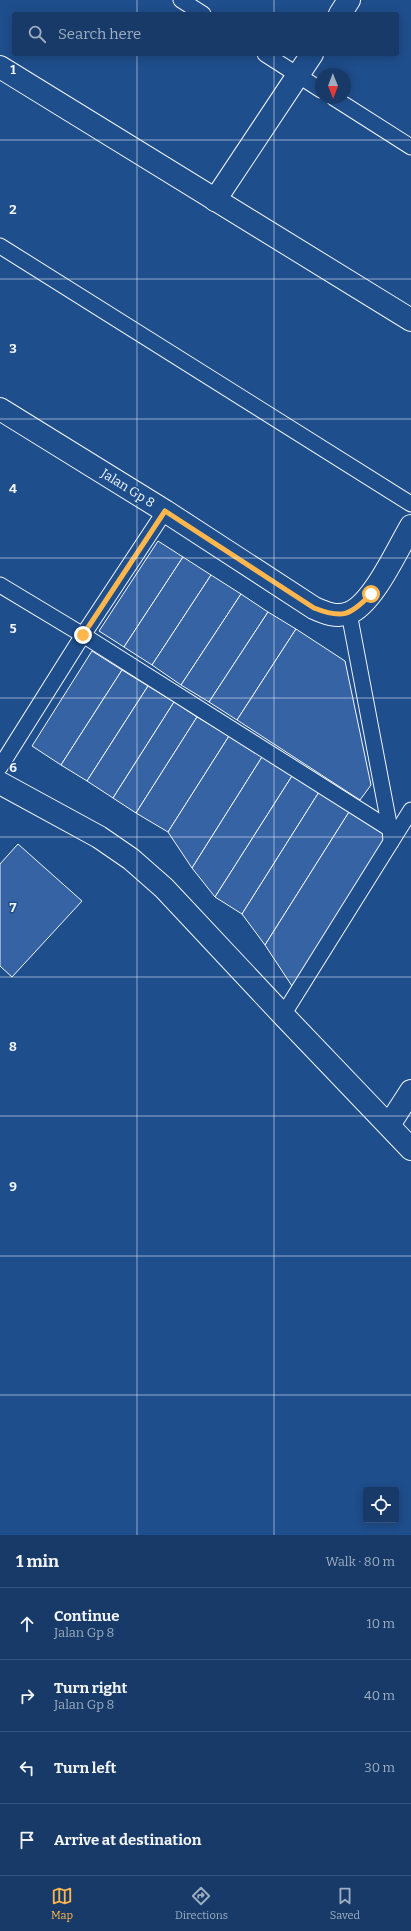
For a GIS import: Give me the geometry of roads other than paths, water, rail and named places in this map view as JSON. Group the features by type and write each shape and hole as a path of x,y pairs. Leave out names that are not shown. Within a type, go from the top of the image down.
{"street":[{"path":"341,12 349,0"},
{"path":"215,200 311,56"},
{"path":"0,67 411,320"},
{"name":"Jalan Gp 8","path":"0,409 165,511 314,608 332,615 349,613"},
{"path":"349,613 359,607 371,594 411,526"},
{"path":"0,783 99,837 130,859 164,888 411,1149"},
{"path":"389,1125 411,1091"}],"lane":[{"path":"181,0 200,12"},
{"path":"268,56 315,86"},
{"path":"343,104 411,147"},
{"path":"0,246 411,504"},
{"path":"0,767 83,635 165,511"},
{"path":"0,585 83,635 391,835"},
{"path":"349,613 391,835"},
{"path":"283,1015 391,835 411,810"}]}
